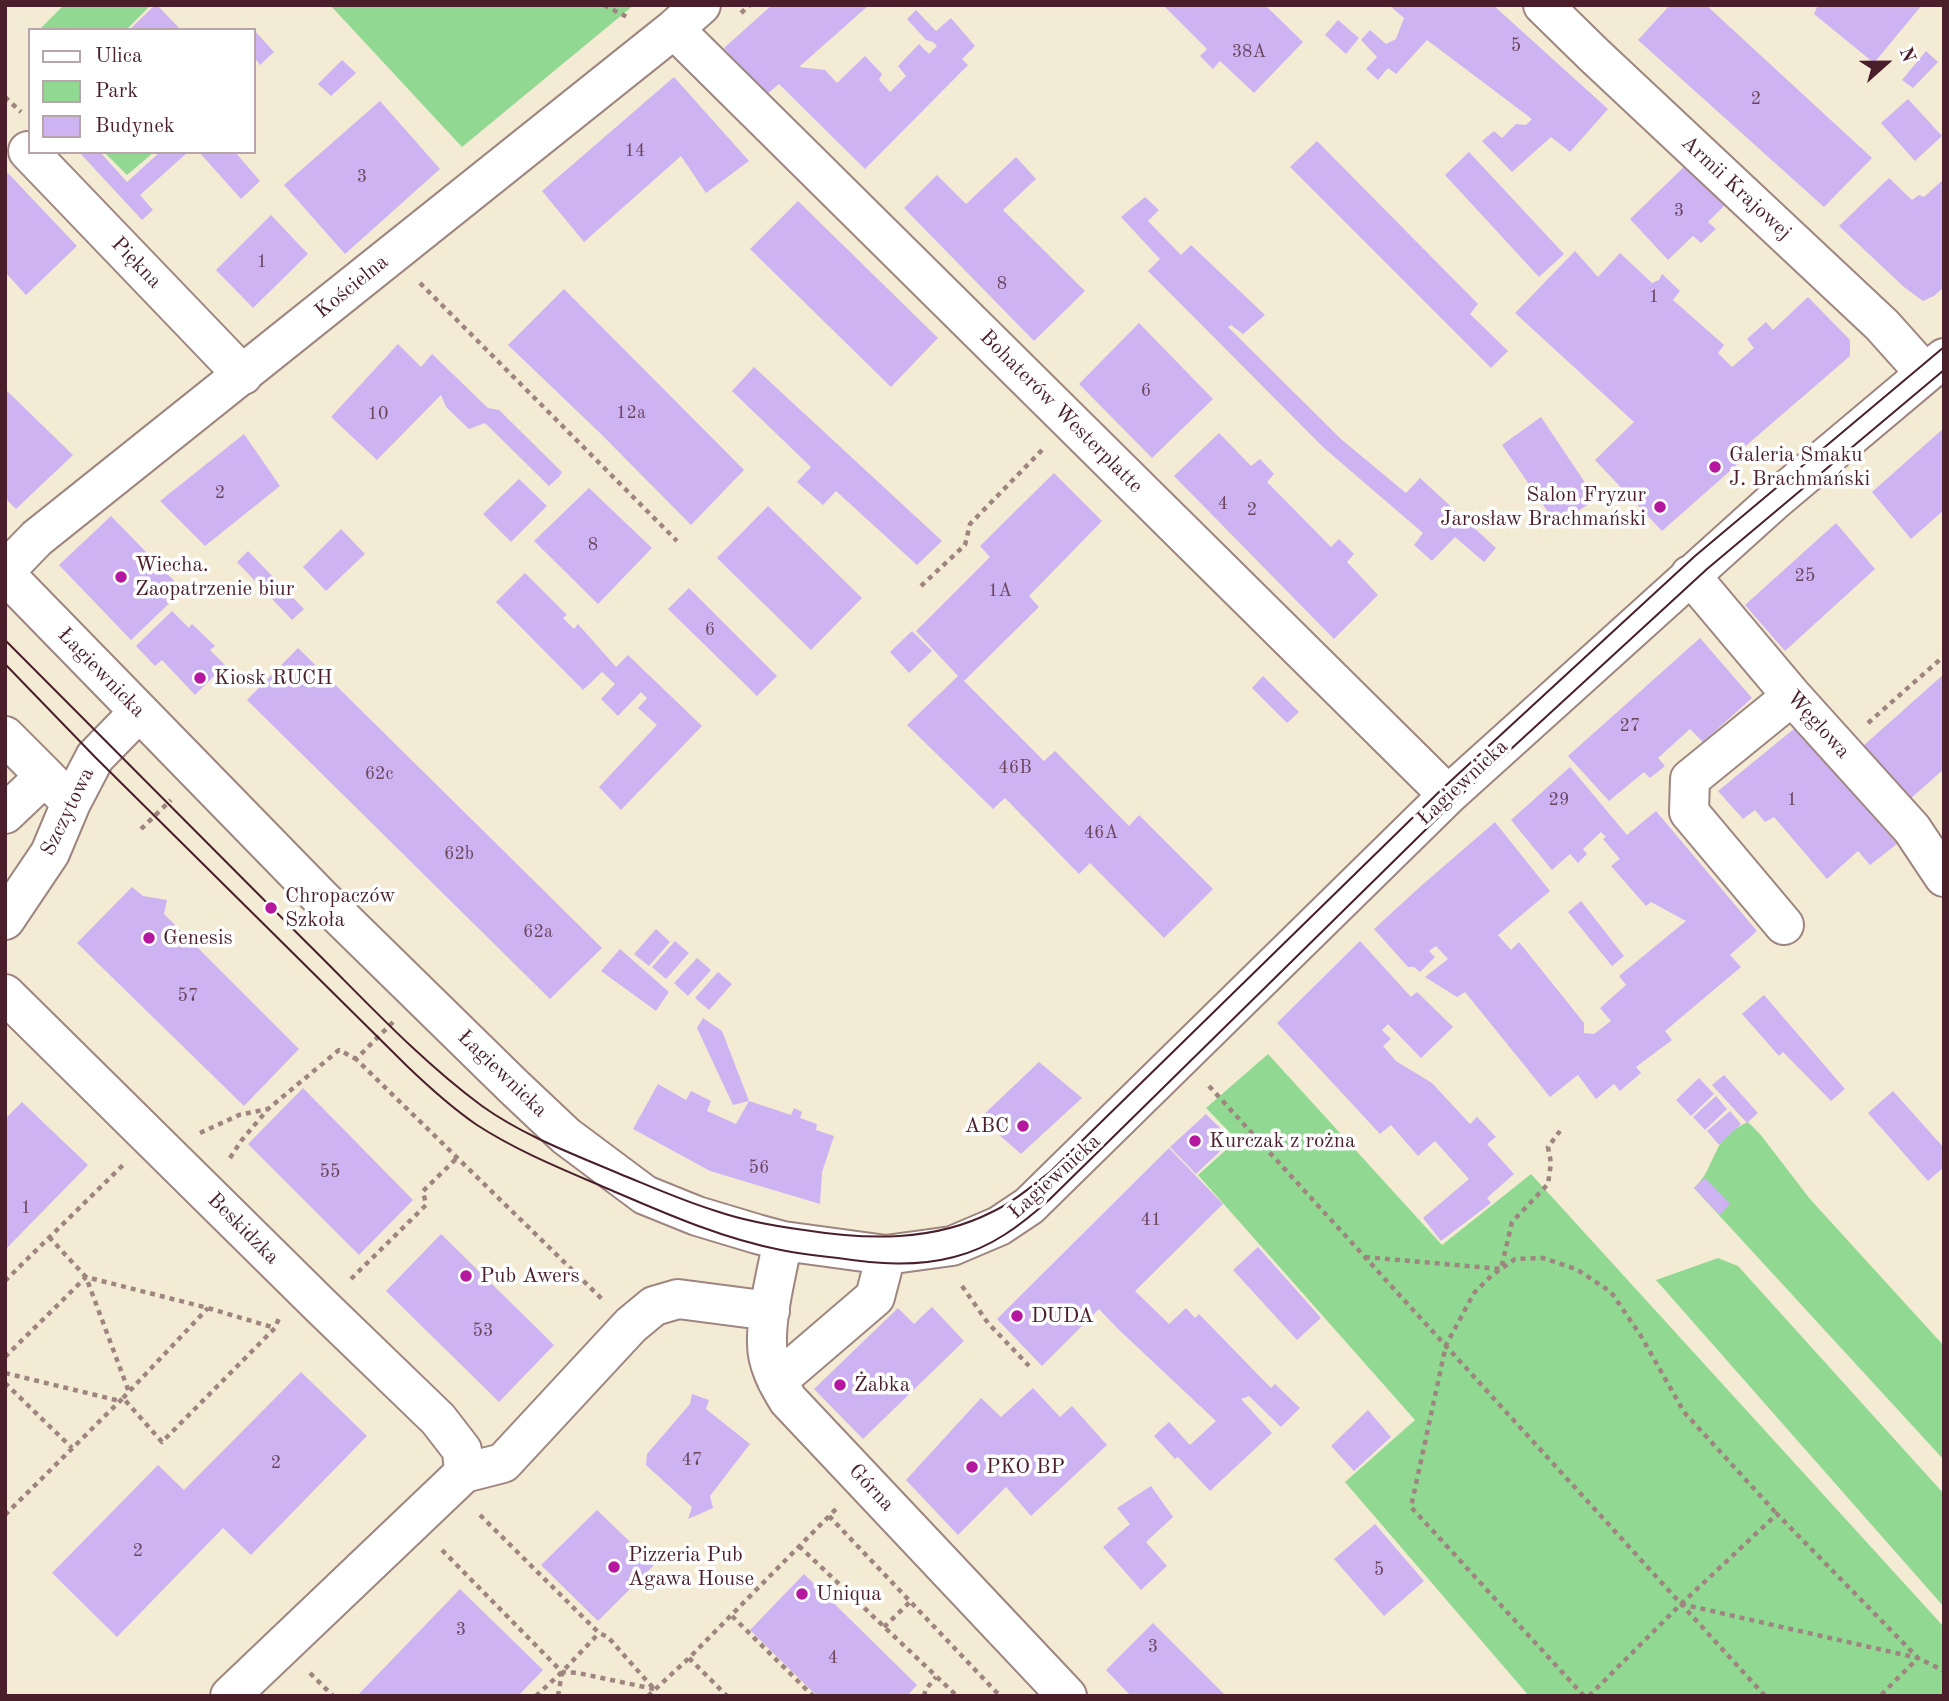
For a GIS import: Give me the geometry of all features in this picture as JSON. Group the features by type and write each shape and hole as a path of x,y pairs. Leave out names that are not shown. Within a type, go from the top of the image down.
{"street":[{"name":"Armii Krajowej","path":"1544,5 1602,63 1882,325 1935,366"},
{"name":"Kościelna","path":"5,573 37,538 687,17"},
{"name":"Bohaterów Westerplatte","path":"687,17 1448,795"},
{"name":"Piękna","path":"31,154 243,374"},
{"name":"Łagiewnicka","path":"5,573 330,906 566,1136 645,1195 697,1216 783,1241 887,1255 952,1246 999,1226 1028,1206 1448,795 1775,500 1935,366"},
{"name":"Węglowa","path":"1690,576 1791,696 1912,829 1944,877"},
{"path":"1784,925 1689,812 1690,779 1791,696"},
{"name":"Szczytowa","path":"5,920 50,853 71,803 95,757 139,712"},
{"path":"5,736 71,803"},
{"path":"5,814 45,776"},
{"name":"Beskidzka","path":"5,993 206,1194 438,1419 462,1450 464,1473"},
{"name":"Górna","path":"783,1241 766,1346 777,1381 788,1400 1068,1696"},
{"path":"777,1381 875,1297 887,1255"},
{"path":"230,1696 464,1473 503,1463 631,1325 654,1306 678,1299 770,1311"}],"path":[{"path":"604,5 615,8 634,21"},
{"path":"415,277 677,541"},
{"path":"921,586 965,545 970,524 1046,447"},
{"path":"1862,729 1944,656"},
{"path":"141,829 173,798"},
{"path":"356,1059 390,1026"},
{"path":"206,1194 241,1141 268,1109 339,1050 356,1059 631,1325"},
{"path":"1209,1086 1765,1696"},
{"path":"163,1150 239,1115 268,1109"},
{"path":"1501,1269 1512,1222 1548,1184 1552,1163 1548,1147 1560,1131"},
{"path":"322,1307 426,1205 423,1191 457,1158"},
{"path":"5,1280 124,1163"},
{"path":"49,1237 86,1277 129,1392"},
{"path":"1364,1257 1501,1269"},
{"path":"1777,1514 1586,1696 1411,1507 1446,1345 1474,1293 1491,1276 1515,1259 1543,1258 1576,1269 1611,1292 1641,1336 1684,1412 1777,1514 1919,1658"},
{"path":"86,1277 275,1328"},
{"path":"5,1357 86,1277"},
{"path":"962,1286 988,1323 1029,1366"},
{"path":"5,1515 129,1392 208,1308"},
{"path":"5,1373 122,1399 163,1442 275,1328 280,1316"},
{"path":"5,1383 73,1448"},
{"path":"475,1512 488,1521 598,1633 608,1637 654,1689"},
{"path":"829,1516 1000,1696"},
{"path":"412,1522 562,1672 654,1689"},
{"path":"648,1696 732,1616 819,1526"},
{"path":"799,1546 957,1696"},
{"path":"884,1627 911,1601"},
{"path":"1681,1604 1919,1658 1944,1671"},
{"path":"732,1616 813,1696"},
{"path":"536,1696 598,1633"},
{"path":"689,1658 727,1696"},
{"path":"1880,1696 1919,1658"},
{"path":"558,1696 562,1672"},
{"path":"924,1696 936,1677"}],"green space":[{"path":"64,5 151,5 128,28 41,28"},
{"path":"330,5 634,5 462,147"},
{"path":"106,154 152,154 127,175"},
{"path":"1268,1054 1442,1245 1531,1174 1944,1627 1944,1696 1529,1696 1345,1482 1415,1420 1198,1175 1237,1140 1206,1108"},
{"path":"1748,1122 1810,1199 1944,1346 1944,1460 1694,1188 1705,1174 1723,1140"},
{"path":"1718,1258 1738,1266 1944,1494 1944,1607 1656,1280"}],"building":[{"path":"157,5 179,28 131,28"},
{"path":"772,5 869,5 799,67 825,70 837,83 865,56 882,74 879,80 890,92 906,76 898,66 919,44 929,54 937,46 926,40 907,19 916,10 936,31 951,18 975,46 962,59 968,65 865,169 779,84 766,95 724,48"},
{"path":"1163,5 1265,5 1303,42 1254,93 1220,61 1213,69 1200,56 1207,49"},
{"path":"1389,5 1493,5 1608,109 1570,152 1551,137 1512,172 1482,141 1494,131 1502,138 1516,124 1526,125 1532,119 1427,40 1396,74 1388,68 1378,80 1366,69 1377,57 1361,40 1370,30 1386,44 1396,39 1404,18"},
{"path":"1670,5 1706,5 1872,158 1824,207 1638,40"},
{"path":"1818,5 1922,5 1874,63 1814,14"},
{"path":"1338,20 1359,38 1346,54 1325,35"},
{"path":"256,32 274,52 260,65 256,60"},
{"path":"1926,51 1938,62 1913,88 1902,80"},
{"path":"342,60 356,73 331,96 318,84"},
{"path":"674,77 749,161 706,193 681,156 584,242 542,191"},
{"path":"1908,99 1942,136 1915,161 1881,123"},
{"path":"380,101 440,169 345,254 284,185"},
{"path":"1317,141 1478,304 1470,314 1508,351 1491,368 1290,167"},
{"path":"1469,152 1564,254 1539,277 1445,175"},
{"path":"81,154 102,154 127,182 158,154 186,154 140,195 153,210 142,220"},
{"path":"201,154 237,154 260,181 241,199"},
{"path":"1016,157 1036,179 1003,210 1085,291 1034,341 904,208 937,175 966,204"},
{"path":"1685,166 1727,203 1708,222 1716,229 1701,243 1693,236 1668,260 1630,219"},
{"path":"5,170 77,246 26,295 5,272"},
{"path":"1889,178 1912,200 1919,195 1924,197 1944,179 1944,287 1923,301 1904,287 1839,226"},
{"path":"1145,197 1159,210 1148,221 1181,255 1191,245 1265,315 1243,334 1231,325 1228,327 1342,440 1406,493 1420,478 1496,548 1484,562 1455,537 1432,561 1414,545 1423,533 1324,448 1148,271 1160,259 1121,217"},
{"path":"798,201 938,338 891,387 750,249"},
{"path":"271,215 308,254 253,308 216,270"},
{"path":"1575,251 1598,277 1620,253 1652,283 1659,280 1662,274 1680,291 1673,300 1724,345 1718,353 1732,367 1754,348 1747,339 1766,322 1773,330 1808,297 1850,340 1850,356 1734,456 1739,463 1662,531 1595,460 1634,422 1515,313"},
{"path":"564,289 744,470 691,525 508,345"},
{"path":"1139,323 1213,399 1152,458 1079,384"},
{"path":"398,344 421,367 432,354 488,408 499,410 562,472 559,477 549,486 485,423 469,429 446,407 441,395 377,460 331,417"},
{"path":"754,367 942,541 917,565 836,491 823,505 797,482 811,467 732,391"},
{"path":"5,389 73,455 16,509 5,498"},
{"path":"1541,417 1596,499 1557,525 1502,445"},
{"path":"1944,428 1944,510 1911,539 1872,492"},
{"path":"1219,433 1251,466 1260,459 1274,474 1267,482 1331,547 1339,539 1354,554 1347,562 1378,595 1334,639 1174,476"},
{"path":"244,434 280,486 205,546 160,501"},
{"path":"1054,473 1102,521 1029,596 1039,607 964,681 1044,761 1055,751 1129,826 1139,815 1213,889 1164,938 1090,863 1079,874 1005,798 993,809 907,725 958,676 916,631 990,557 980,546"},
{"path":"519,479 547,506 511,542 483,514"},
{"path":"589,488 652,548 598,604 534,541"},
{"path":"768,506 862,598 811,650 717,558"},
{"name":"Wiecha. Zaopatrzenie biur","path":"111,516 183,590 131,640 59,565"},
{"path":"1836,523 1875,569 1785,651 1745,605"},
{"path":"341,529 365,554 326,591 303,567"},
{"path":"248,551 304,609 292,620 237,562"},
{"path":"525,573 567,615 563,618 574,629 578,624 616,667 628,655 702,726 621,810 599,787 657,725 638,708 647,698 641,692 618,716 601,699 615,684 602,672 583,690 496,602"},
{"path":"689,588 777,676 757,696 668,609"},
{"path":"172,611 189,628 192,624 215,646 210,650 225,665 195,695 162,660 155,666 136,646"},
{"path":"912,631 932,651 909,673 890,652"},
{"path":"1700,638 1752,698 1703,742 1690,729 1658,758 1665,766 1650,778 1644,772 1609,801 1568,756"},
{"path":"298,648 602,948 550,999 247,700"},
{"path":"1944,674 1944,769 1910,799 1863,746"},
{"path":"1263,676 1299,712 1287,723 1252,688"},
{"path":"1795,728 1897,844 1870,865 1858,851 1827,879 1774,817 1765,822 1755,810 1743,819 1718,791"},
{"path":"1570,767 1627,835 1656,811 1757,931 1730,955 1741,967 1665,1031 1672,1040 1636,1067 1641,1073 1620,1091 1614,1084 1596,1099 1578,1075 1550,1097 1465,992 1457,997 1425,977 1448,959 1436,946 1429,951 1435,957 1420,972 1414,967 1408,967 1374,929 1495,822 1550,891 1498,935 1511,950 1519,942 1584,1023 1584,1033 1594,1034 1611,1021 1600,1008 1626,985 1619,976 1686,921 1651,902 1646,906 1611,866 1620,859 1603,839 1606,837 1601,832 1583,849 1587,854 1578,863 1570,854 1552,870 1511,820"},
{"path":"132,887 143,896 167,900 164,914 299,1049 244,1106 77,943"},
{"path":"1581,901 1624,956 1612,966 1568,912"},
{"path":"656,929 670,942 649,966 634,954"},
{"path":"675,941 689,953 666,979 652,967"},
{"path":"1360,941 1411,997 1417,992 1453,1027 1421,1058 1388,1024 1382,1030 1391,1039 1383,1046 1396,1061 1432,1083 1470,1124 1477,1117 1496,1137 1487,1144 1514,1174 1487,1198 1491,1203 1441,1241 1423,1218 1469,1179 1435,1141 1418,1156 1391,1125 1380,1134 1277,1023"},
{"path":"620,949 669,992 656,1011 601,971"},
{"path":"697,958 711,970 688,996 674,983"},
{"path":"718,972 732,984 709,1010 695,998"},
{"path":"1764,995 1845,1089 1831,1101 1783,1052 1779,1056 1742,1014"},
{"path":"703,1018 722,1031 749,1101 733,1105 697,1028"},
{"path":"1039,1062 1082,1098 1021,1154 980,1118"},
{"path":"1724,1075 1758,1113 1747,1123 1712,1085"},
{"path":"1699,1078 1714,1094 1691,1116 1676,1100"},
{"path":"658,1084 686,1100 691,1091 711,1101 707,1111 736,1124 749,1101 791,1115 794,1108 802,1112 800,1118 817,1124 816,1130 834,1136 822,1172 820,1204 710,1171 633,1129"},
{"path":"303,1088 413,1200 359,1255 248,1144"},
{"path":"1893,1091 1944,1148 1944,1167 1928,1181 1868,1113"},
{"path":"1716,1096 1727,1109 1705,1130 1693,1117"},
{"path":"22,1102 88,1165 5,1250 5,1119"},
{"path":"1730,1111 1741,1124 1719,1145 1707,1131"},
{"path":"1206,1114 1232,1140 1196,1174 1170,1147"},
{"path":"1169,1148 1223,1204 1135,1291 1169,1324 1186,1308 1195,1318 1199,1314 1271,1388 1275,1384 1300,1408 1281,1427 1249,1396 1241,1399 1272,1433 1210,1491 1154,1436 1169,1422 1190,1445 1216,1421 1099,1309 1042,1366 997,1319"},
{"path":"1705,1178 1730,1204 1720,1215 1694,1188"},
{"path":"441,1234 554,1345 499,1402 386,1291"},
{"path":"1258,1247 1321,1318 1297,1340 1233,1270"},
{"path":"932,1307 964,1341 863,1439 814,1389 898,1308 914,1324"},
{"path":"301,1372 367,1436 251,1555 223,1528 117,1637 52,1573 158,1465 184,1490"},
{"path":"1033,1388 1060,1417 1072,1406 1107,1445 1031,1516 1006,1487 958,1535 906,1480 981,1398 1001,1417"},
{"path":"692,1394 709,1400 706,1409 750,1444 710,1496 713,1508 688,1519 692,1507 646,1465 647,1454 690,1404"},
{"path":"1368,1410 1391,1437 1354,1471 1331,1446"},
{"path":"1151,1486 1173,1517 1146,1542 1167,1566 1141,1590 1103,1547 1130,1524 1117,1508"},
{"path":"597,1510 654,1565 598,1621 541,1565"},
{"path":"1375,1524 1424,1581 1384,1616 1334,1559"},
{"path":"804,1574 917,1685 907,1696 817,1696 750,1630"},
{"path":"460,1589 543,1670 518,1696 357,1696"},
{"path":"1153,1623 1226,1696 1131,1696 1106,1670"}],"tram line":[{"path":"5,640 390,1026 435,1068 498,1117 585,1159 680,1198 738,1218 852,1236 923,1234 970,1222 992,1212 1015,1199 1050,1172 1442,789 1695,556 1944,347"},
{"path":"5,664 95,757 408,1067 441,1098 477,1125 556,1167 670,1215 736,1239 810,1255 867,1262 896,1264 940,1260 968,1253 993,1242 1049,1200 1462,794 1707,569 1944,370"}],"place":[{"name":"Galeria Smaku J. Brachmański","path":"1715,467"},
{"name":"Salon Fryzur Jarosław Brachmański","path":"1660,507"},
{"name":"Wiecha. Zaopatrzenie biur","path":"121,577"},
{"name":"Kiosk RUCH","path":"200,678"},
{"name":"Chropaczów Szkoła","path":"271,908"},
{"name":"Genesis","path":"149,938"},
{"name":"ABC","path":"1023,1126"},
{"name":"Kurczak z rożna","path":"1195,1141"},
{"name":"Pub Awers","path":"466,1276"},
{"name":"DUDA","path":"1017,1316"},
{"name":"Żabka","path":"840,1385"},
{"name":"PKO BP","path":"972,1467"},
{"name":"Pizzeria Pub Agawa House","path":"614,1567"},
{"name":"Uniqua","path":"802,1594"}]}
